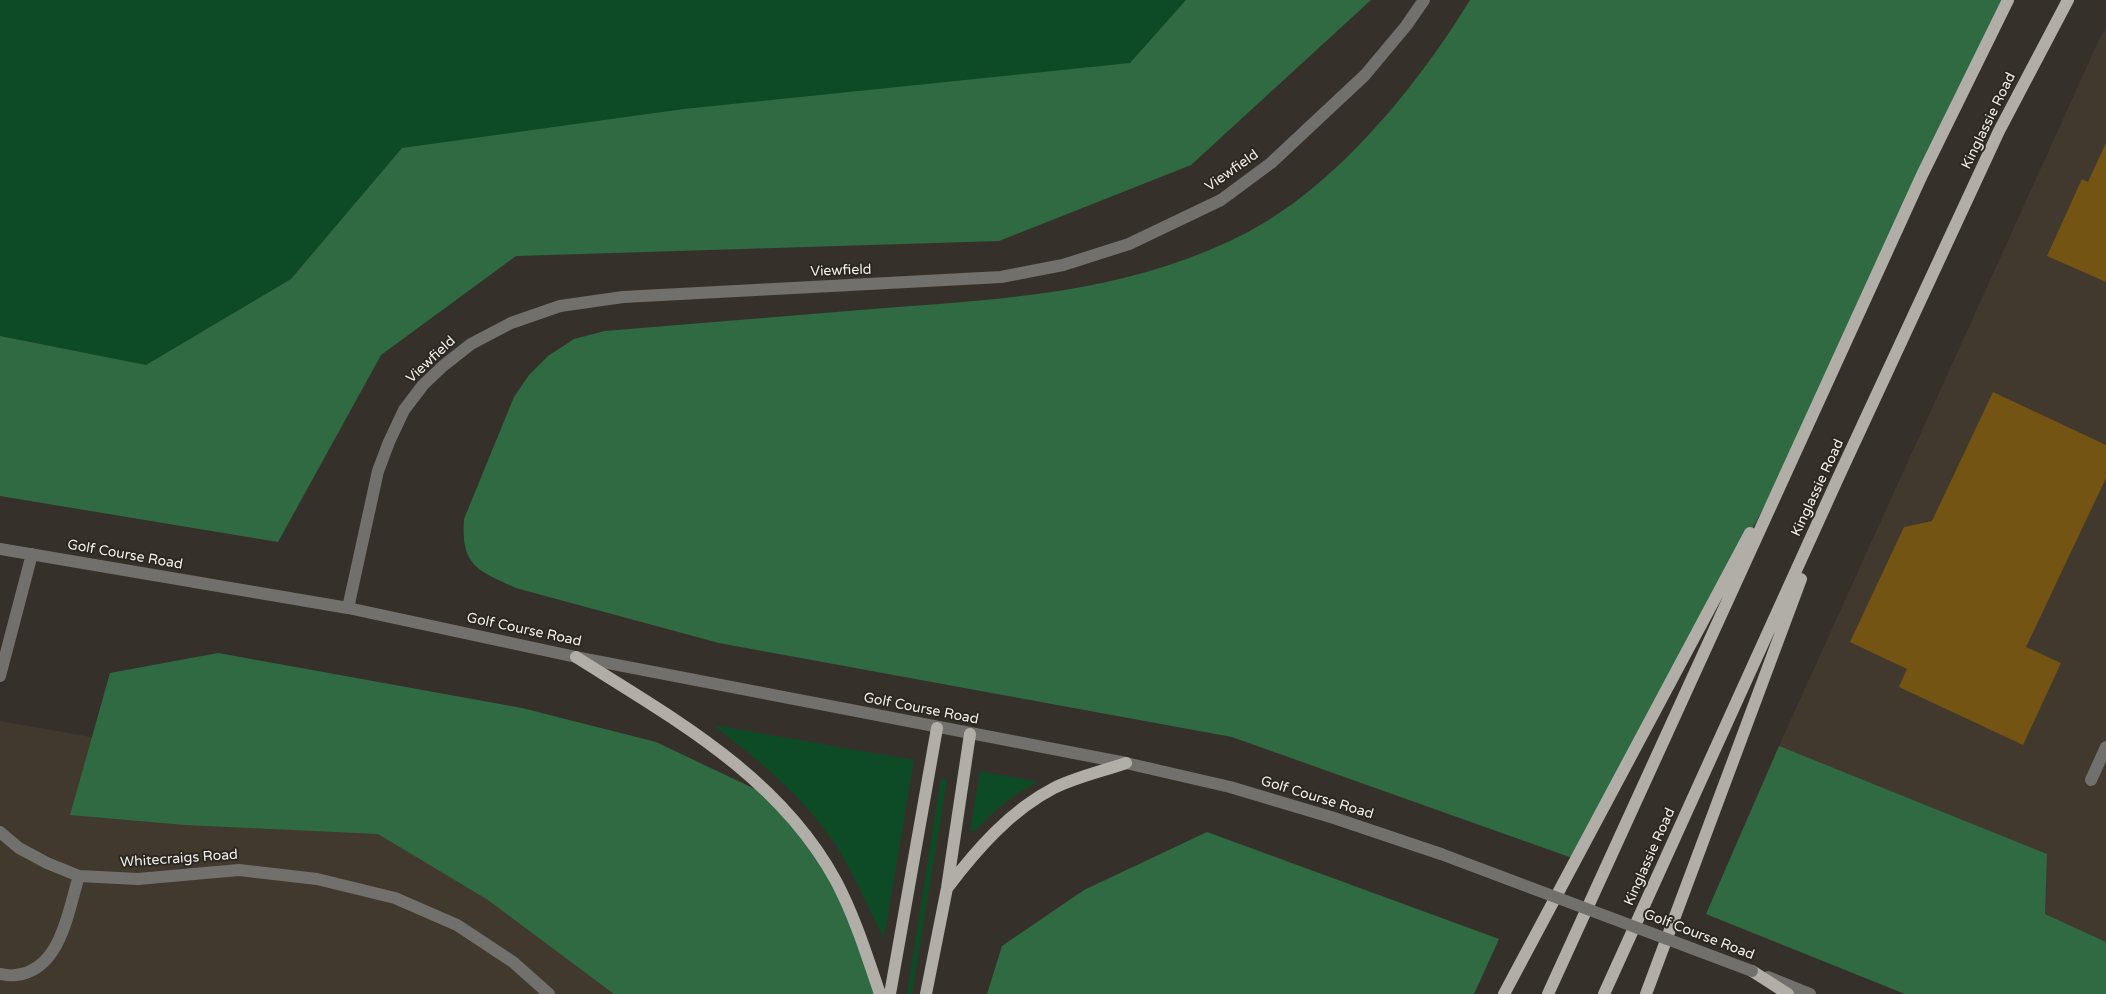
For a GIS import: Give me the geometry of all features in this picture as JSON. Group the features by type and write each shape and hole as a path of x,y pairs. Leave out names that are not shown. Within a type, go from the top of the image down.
{"main road":[{"path":"1548,994 1922,175 2008,0"},
{"name":"Kinglassie Road","path":"1604,994 1838,478 1999,131 2068,0"},
{"path":"1504,994 1806,429"},
{"path":"1646,994 1838,478"},
{"path":"576,657 685,727 737,765 776,800 808,838 836,882 856,925 880,994"},
{"path":"890,994 937,728"},
{"path":"926,994 947,888 970,734"},
{"path":"947,888 972,856 1028,805 1055,788 1126,763"},
{"path":"1752,971 1788,994"}],"street":[{"name":"Viewfield","path":"348,608 378,471 389,442 404,410 422,385 471,344 511,323 560,306 623,297 1001,277 1063,265 1129,244 1221,200 1271,163 1365,75 1406,26 1424,0"},
{"name":"Golf Course Road","path":"0,549 348,608 576,657 1126,763 1230,786 1441,854 1810,994"},
{"path":"0,676 32,554"},
{"path":"2092,780 2106,747"},
{"name":"Whitecraigs Road","path":"0,832 19,848 47,863 79,876 138,879 239,870 317,879 396,898 457,925 513,962 549,994"},
{"path":"0,974 16,976 33,970 49,958 60,939 79,876"}],"shaded area":[{"path":"2106,28 2106,942 2045,914 1779,746"},
{"path":"0,721 468,804 768,994 0,994"}],"green space":[{"path":"0,0 1186,0 1131,63 402,148 291,279 146,365 0,336"},
{"path":"1186,0 1371,0 1191,165 999,241 516,256 381,355 278,542 0,496 0,336 146,365 291,279 402,148 684,109 1130,63"},
{"path":"1470,0 2008,0 1806,429 1575,859 1232,737 719,643 516,588 482,571 469,557 465,547 464,519 514,397 529,375 548,356 574,339 605,331 1017,297 1103,283 1146,272 1188,258 1230,241 1266,221 1301,197 1335,169 1396,104 1448,35"},
{"path":"218,653 522,708 656,742 776,799 836,882 880,994 614,994 488,900 378,834 185,825 70,815 110,673"},
{"path":"713,725 914,760 884,938 849,867 835,844 809,810 779,780"},
{"path":"1779,746 2047,854 2045,914 2106,942 2106,994 1905,994 1706,914"},
{"path":"980,771 1038,782 1004,803 975,831 970,831"},
{"path":"941,779 947,780 912,994 907,994"},
{"path":"1207,832 1499,939 1474,994 987,994 1002,946 1084,890"}],"building":[{"path":"2106,143 2106,282 2047,256 2082,179 2088,182"},
{"path":"1993,392 2106,445 2106,478 2026,647 2061,663 2023,745 1899,687 1907,669 1850,642 1904,527 1932,521"}]}
